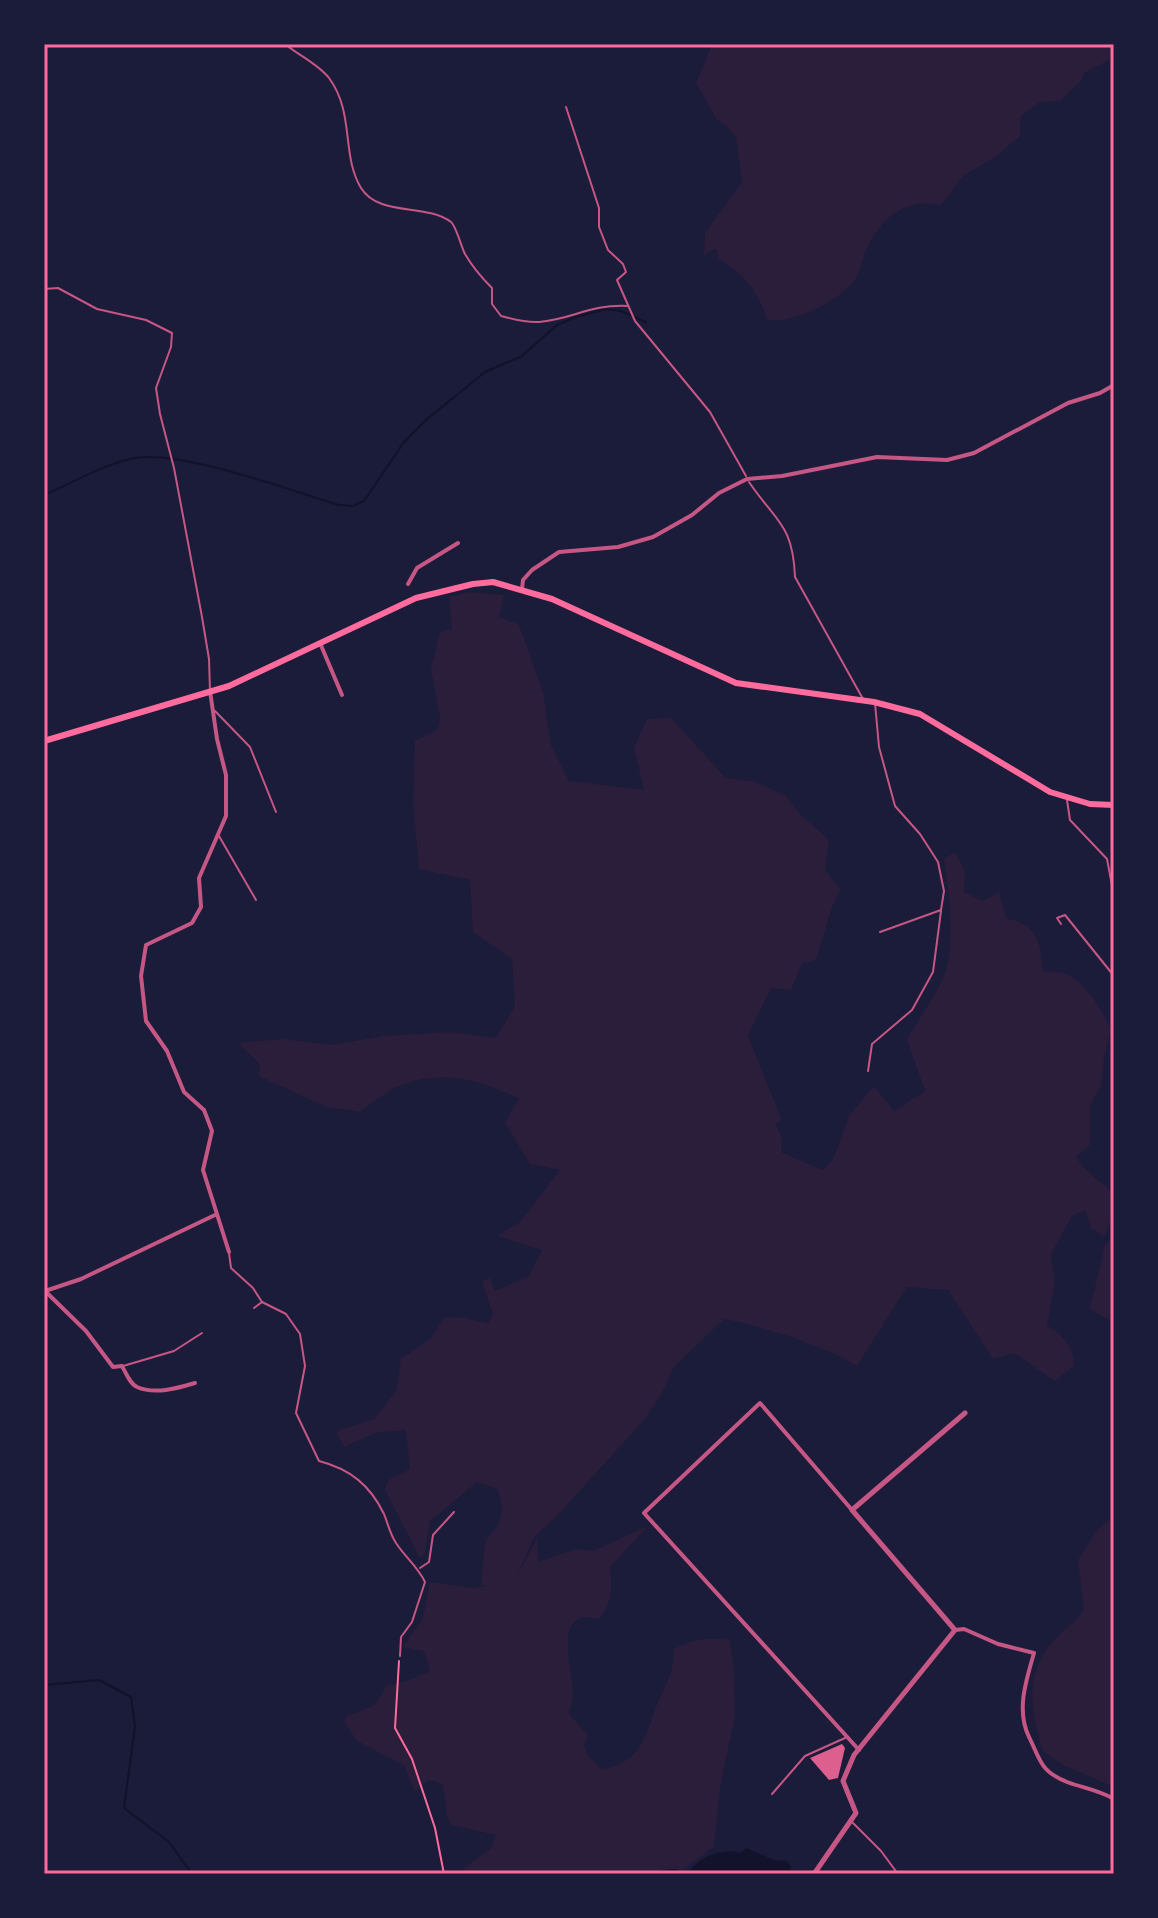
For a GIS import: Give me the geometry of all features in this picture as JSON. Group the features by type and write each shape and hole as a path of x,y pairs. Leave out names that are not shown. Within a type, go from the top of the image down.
{"main road":[{"path":"44,741 229,686 416,598 493,582 582,611 736,683 864,700 920,714 1026,780 1067,799 1114,805"}],"street":[{"path":"521,591 523,580 532,570 559,552 618,547 653,537 692,515 719,493 747,479 782,476 877,457 947,460 1004,439 1068,403 1114,385"},
{"path":"408,584 417,568 458,543"},
{"path":"320,643 342,695"},
{"path":"210,691 226,775 226,816 199,878 201,907 192,923 146,945 141,976 146,1021 167,1051 184,1092 204,1110 212,1131 203,1170 229,1252"},
{"path":"195,1383 169,1392 138,1388 122,1366 113,1367 86,1331 45,1290 81,1279 216,1215"},
{"path":"859,1750 644,1513 760,1403 955,1630"},
{"path":"852,1510 965,1413"},
{"path":"814,1874 856,1813 843,1781 854,1755 955,1630 964,1629 998,1644 1034,1653 1024,1688 1023,1713 1024,1730 1034,1753 1043,1769 1114,1799"}],"lane":[{"path":"285,44 326,74 334,86 347,118 353,167 362,189 374,201 425,211 449,220 455,226 456,236 476,272 492,288 492,304 501,316 536,322 562,318 593,307 629,306"},
{"path":"566,107 599,208 599,227 608,250 623,264 626,272 617,280 635,321 710,412 747,479 787,529 794,555 795,577 864,700"},
{"path":"44,289 58,288 97,309 146,320 172,333 171,347 156,388 209,659 210,691"},
{"path":"868,1071 872,1044 912,1010 933,972 944,891 938,862 920,834 895,806 879,747 874,702"},
{"path":"214,710 233,726 250,747 276,812"},
{"path":"1067,799 1070,820 1107,859 1114,896"},
{"path":"218,835 256,900"},
{"path":"880,932 941,910"},
{"path":"1061,924 1057,918 1065,915 1114,976"},
{"path":"229,1252 231,1268 253,1288 262,1302 286,1314 300,1334 305,1366 296,1413 319,1461 352,1474 365,1483 376,1498 393,1538 419,1569 425,1582 412,1622 401,1637 400,1656"},
{"path":"254,1308 262,1302"},
{"path":"122,1366 174,1351 202,1333"},
{"path":"419,1569 429,1562 433,1535 454,1512"},
{"path":"772,1794 805,1756 846,1737"},
{"path":"851,1821 881,1851 898,1874"}],"path":[{"path":"400,1656 395,1728 412,1759 435,1828 444,1874"}],"shaded area":[{"path":"715,44 1110,44 1111,59 1084,73 1081,81 1060,101 1040,102 1020,117 1020,136 995,157 963,176 941,205 915,204 885,221 871,241 857,276 841,294 804,314 767,320 755,292 743,277 719,259 716,248 704,255 705,233 742,182 736,137 717,120 696,83"},
{"path":"469,592 504,595 499,617 519,625 543,692 551,745 569,781 644,790 634,748 647,719 671,718 726,778 756,782 786,796 801,815 829,840 825,870 841,889 832,907 816,960 802,963 791,990 771,988 748,1036 781,1118 776,1125 782,1139 781,1152 823,1170 833,1159 850,1114 874,1086 894,1111 925,1091 907,1039 945,973 950,932 944,859 955,852 965,872 964,892 983,901 999,892 1006,918 1025,925 1035,936 1043,971 1063,973 1079,982 1092,996 1111,1029 1101,1086 1090,1105 1090,1145 1076,1157 1114,1197 1112,1219 1104,1236 1091,1228 1085,1210 1072,1216 1051,1254 1055,1282 1047,1325 1067,1342 1074,1366 1055,1381 1014,1353 993,1359 948,1290 907,1287 857,1366 793,1338 724,1319 674,1367 644,1420 558,1515 534,1537 516,1578 537,1538 538,1562 576,1549 593,1551 648,1526 610,1567 610,1595 603,1613 598,1619 583,1617 574,1622 569,1631 573,1694 569,1714 588,1735 584,1745 589,1757 602,1769 626,1760 640,1745 669,1677 674,1649 701,1640 730,1640 735,1716 721,1781 714,1847 677,1874 461,1874 465,1867 491,1848 496,1835 451,1825 443,1784 429,1780 414,1791 404,1765 357,1741 344,1722 347,1716 375,1705 386,1686 430,1671 424,1651 403,1647 423,1618 430,1582 473,1588 485,1586 481,1585 485,1541 498,1525 502,1510 498,1489 477,1482 430,1521 425,1554 420,1558 385,1490 388,1480 410,1469 406,1430 375,1433 344,1447 336,1431 374,1419 396,1391 401,1359 430,1339 445,1317 488,1323 493,1315 482,1281 490,1278 495,1291 529,1276 542,1250 497,1236 520,1222 560,1170 530,1164 505,1123 519,1098 473,1082 445,1077 414,1081 397,1087 360,1112 326,1107 259,1076 260,1064 238,1043 282,1039 331,1045 383,1036 450,1032 496,1038 515,1006 512,959 473,932 470,880 419,869 413,802 415,741 438,729 440,718 431,669 440,632 452,629 449,597"},
{"path":"1114,1237 1114,1321 1090,1308 1105,1245"},
{"path":"1114,1516 1114,1787 1063,1765 1043,1751 1032,1701 1038,1664 1054,1641 1084,1610 1078,1560 1098,1529"},
{"path":"746,1848 774,1860 787,1861 791,1866 789,1874 687,1874 711,1855 741,1853"}],"building":[{"path":"842,1744 845,1748 838,1778 829,1780 810,1758"}],"waterway":[{"path":"44,495 108,466 150,457 203,465 339,505 353,506 364,501 404,442 427,419 485,372 522,356 557,325 606,309 621,311 646,322"},
{"path":"44,1685 99,1680 131,1697 135,1726 124,1808 169,1842 192,1874"},
{"path":"660,1874 675,1870 687,1874"}]}
